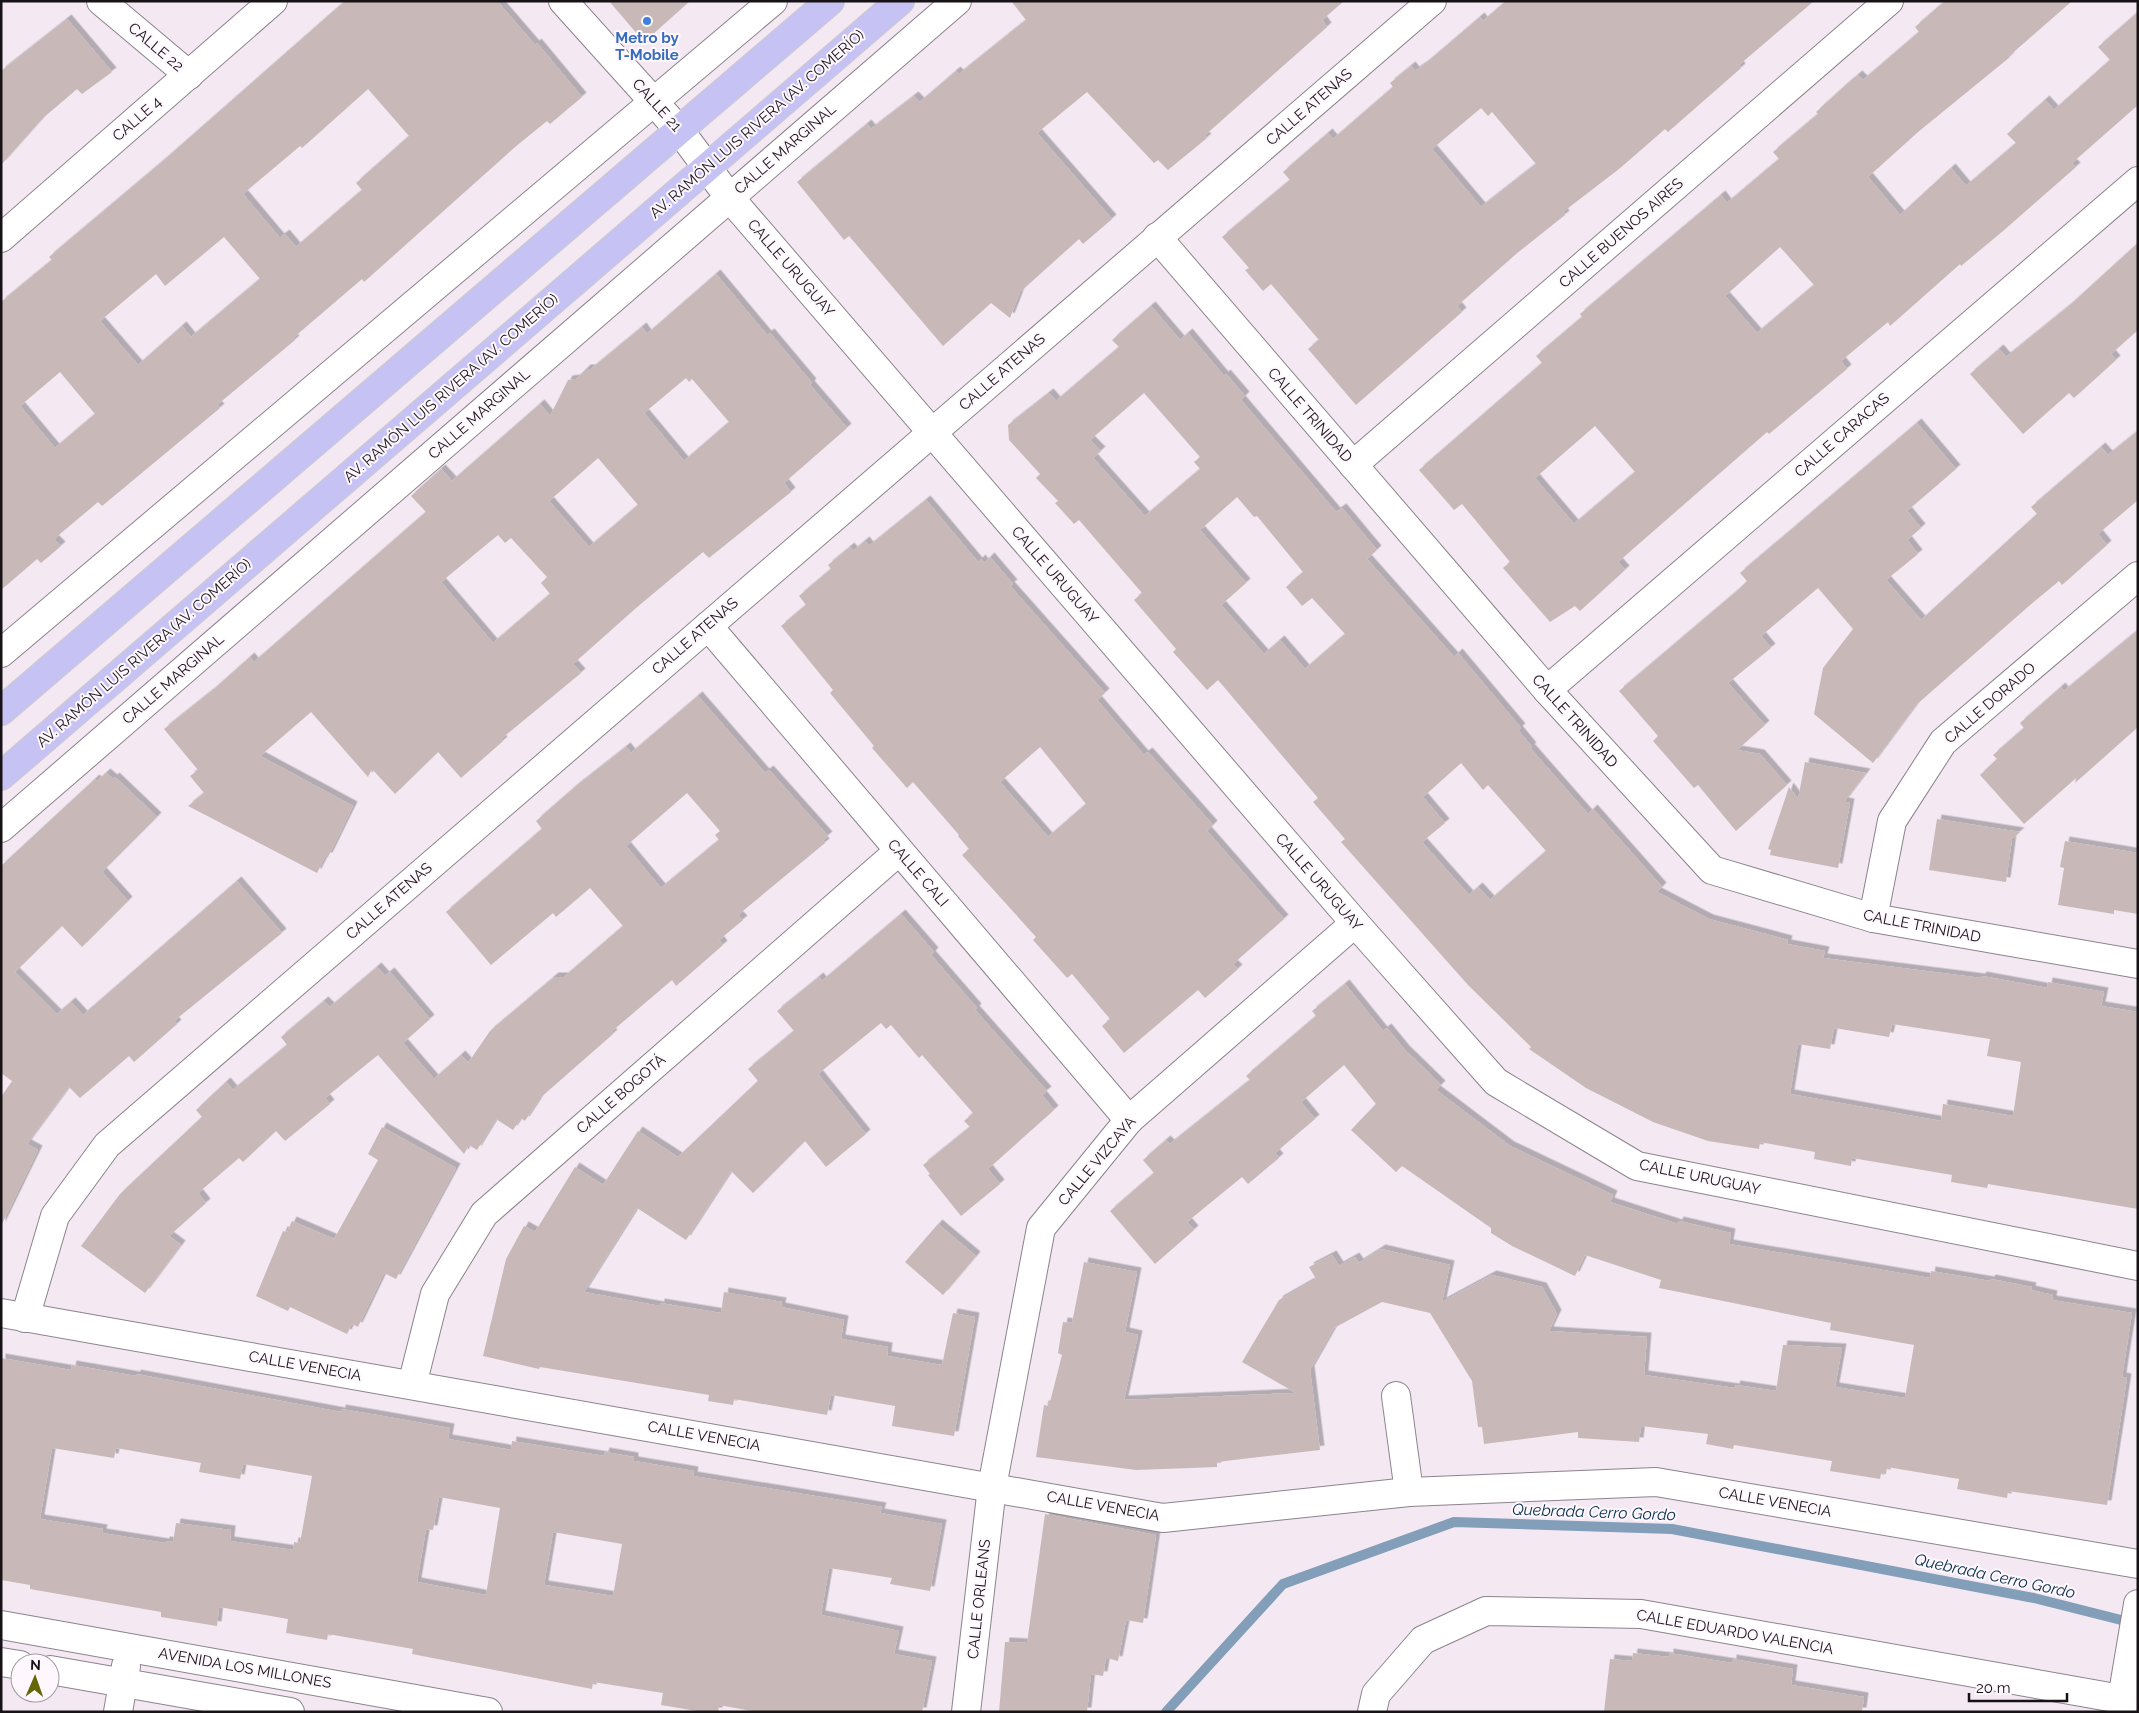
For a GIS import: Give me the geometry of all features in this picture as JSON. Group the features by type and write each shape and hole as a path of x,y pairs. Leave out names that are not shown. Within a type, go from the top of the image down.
{"main road":[{"path":"1,711 830,1"},
{"name":"AV. RAMÓN LUIS RIVERA (AV. COMERÍO)","path":"1,776 900,1"}],"street":[{"name":"CALLE 22","path":"100,1 188,74"},
{"name":"CALLE 4","path":"1,238 273,1"},
{"name":"CALLE 21","path":"563,1 680,131 707,167"},
{"path":"1,653 655,103 772,1"},
{"name":"CALLE MARGINAL","path":"1,828 957,1"},
{"name":"CALLE ATENAS","path":"13,1315 55,1216 107,1145 1432,1"},
{"name":"CALLE BUENOS AIRES","path":"1353,465 1889,1"},
{"name":"CALLE URUGUAY","path":"707,167 729,197 1354,923 1496,1082 1637,1166 2138,1266"},
{"name":"CALLE CARACAS","path":"1547,690 2138,181"},
{"name":"CALLE TRINIDAD","path":"1157,237 1547,690 1712,870 1873,918 2138,964"},
{"name":"CALLE DORADO","path":"1873,918 1892,821 1943,742 2138,576"},
{"name":"CALLE CALI","path":"708,626 1129,1120"},
{"name":"CALLE BOGOTÁ","path":"412,1384 434,1294 484,1214 899,851"},
{"name":"CALLE VIZCAYA","path":"992,1486 1041,1228 1129,1120 1354,923"},
{"name":"CALLE VENECIA","path":"13,1315 992,1486 1163,1518 1409,1492 1656,1482 2138,1564"},
{"path":"1396,1396 1409,1492"},
{"name":"CALLE ORLEANS","path":"966,1712 992,1486"},
{"path":"2130,1701 2138,1604"},
{"name":"CALLE EDUARDO VALENCIA","path":"1372,1712 1376,1694 1423,1640 1486,1611 1641,1614 2130,1701"},
{"name":"AVENIDA LOS MILLONES","path":"1,1626 488,1712"},
{"path":"118,1712 130,1648"},
{"path":"60,1672 290,1712"}],"building":[{"path":"345,1 497,1 535,45 537,43 582,97 550,124 547,121 515,147 364,282 362,279 293,338 295,340 217,405 220,408 102,506 98,502 54,539 61,546 41,563 37,559 1,590 1,302 52,260 49,257 163,161","holes":["368,89 409,136 356,183 362,190 296,247 285,234 280,238 243,194 300,146 302,148","224,237 260,279 191,337 182,326 138,365 100,321 156,274 165,286","60,372 95,414 55,448 20,406"]},
{"name":"Metro by T-Mobile","path":"609,1 690,1 644,42"},
{"path":"1011,1 1344,1 1322,20 1327,27 1204,136 1207,138 1168,170 1158,160 1154,163 1087,92 1037,133 1112,219 1083,244 1079,239 1020,292 1010,318 991,303 943,346 849,236 844,240 797,182 867,124 871,129 914,96 920,102 956,71 959,74 1026,20"},
{"path":"1506,1 1814,1 1739,65 1741,68 1668,132 1665,129 1619,169 1563,212 1565,215 1516,254 1457,306 1462,312 1356,405 1308,349 1319,340 1271,284 1263,291 1245,270 1249,268 1222,237 1290,180 1283,172 1328,133 1333,139 1393,87 1390,83 1411,66 1415,71 1480,17 1483,21","holes":["1481,108 1488,116 1492,112 1536,164 1481,207 1432,149"]},
{"path":"1945,1 2072,1 2010,57 1918,132 1868,177 1900,215 1951,168 1966,186 2016,143 2007,134 2045,100 2054,110 2110,60 2098,47 2138,12 2138,105 2072,163 2076,167 2003,231 1961,266 1960,264 1890,326 1888,322 1841,361 1847,369 1769,434 1767,432 1618,562 1625,570 1580,611 1575,606 1550,622 1503,568 1510,562 1462,504 1454,510 1419,470 1542,363 1536,356 1582,317 1580,314 1721,195 1727,203 1779,159 1773,152 1818,114 1816,112 1847,84 1858,75 1863,80 1919,32 1915,27","holes":["1780,247 1814,285 1757,333 1725,296","1595,426 1635,472 1574,524 1535,478"]},
{"path":"67,19 112,72 82,94 77,89 43,118 1,165 1,71"},
{"path":"2138,243 2138,330 2111,354 2116,360 2074,398 2069,393 2023,434 1970,374 1999,349 2006,357 2069,306"},
{"path":"716,274 767,335 770,333 812,383 810,385 847,428 784,483 791,492 709,558 703,552 636,608 573,664 581,673 501,739 503,741 461,778 438,752 395,794 372,769 368,777 311,712 260,756 353,806 328,857 325,857 317,873 188,806 204,793 190,776 198,770 164,729 213,690 250,657 254,662 426,512 411,496 441,469 452,481 540,404 550,416 568,380 576,379 586,369 591,369 642,327 647,334","holes":["686,378 689,382 692,379 729,422 684,461 644,413","598,458 638,505 589,547 549,501","498,535 505,543 511,538 547,577 541,583 550,594 493,643 441,582"]},
{"path":"1151,306 1180,340 1188,333 1224,376 1226,374 1245,396 1241,400 1336,512 1342,508 1377,550 1367,559 1454,657 1458,653 1521,728 1518,730 1532,747 1530,748 1588,814 1593,809 1662,887 1657,892 1709,919 1788,940 1787,944 1825,951 1823,958 1981,978 1982,976 2047,988 2048,982 2104,992 2101,1006 2138,1012 2138,1209 1988,1184 1987,1188 1951,1182 1952,1175 1852,1158 1851,1166 1814,1159 1815,1152 1760,1142 1759,1149 1708,1141 1653,1122 1586,1088 1529,1049 1531,1047 1468,985 1341,842 1345,839 1313,802 1318,798 1218,680 1207,690 1173,652 1176,649 1134,600 1142,593 1079,520 1074,524 1055,503 1058,501 1036,478 1040,474 1009,440 1008,425 1049,393 1056,401 1119,347 1112,340","holes":["1144,393 1200,457 1194,462 1200,469 1145,516 1093,458 1101,451 1090,440","1237,497 1254,517 1257,516 1303,572 1286,587 1302,606 1312,598 1345,634 1305,669 1280,640 1264,654 1221,605 1246,583 1200,530","1461,763 1483,790 1488,785 1546,851 1490,900 1478,887 1469,895 1422,842 1445,823 1423,797","1892,1024 1990,1039 1987,1056 2021,1062 2013,1116 1943,1104 1941,1121 1790,1094 1798,1044 1830,1049 1834,1028 1889,1037"]},
{"path":"1917,423 1956,469 1907,511 1921,528 1907,540 1918,554 1886,580 1921,620 2037,514 2031,507 2101,447 2108,455 2138,431 2138,500 2098,534 2107,545 2062,585 2059,581 2030,605 1916,705 1873,763 1814,714 1823,668 1853,629 1818,588 1761,636 1771,648 1728,683 1765,725 1737,750 1760,754 1787,785 1736,831 1698,785 1694,788 1653,741 1658,736 1619,691 1737,591 1747,581 1740,573"},
{"path":"926,500 978,562 981,559 984,563 990,557 1013,584 1010,586 1105,693 1097,700 1144,755 1148,752 1213,825 1207,831 1284,919 1233,964 1238,969 1205,998 1198,990 1124,1053 1102,1026 1110,1019 1072,974 1067,978 1033,940 1036,937 962,855 969,849 913,782 907,788 872,748 874,746 830,693 833,690 781,626 806,605 799,596 831,569 828,565 850,547 853,551 865,541 869,546","holes":["1040,747 1086,804 1048,837 1000,782"]},
{"path":"2138,630 2138,727 2075,783 2076,778 2024,824 1980,775 1997,759 1993,755 2024,728 2020,723 2061,687 2064,691"},
{"path":"698,696 765,773 769,770 828,836 823,840 825,843 738,915 743,920 719,940 723,945 676,986 672,980 611,1032 613,1034 540,1098 525,1121 521,1118 513,1130 496,1119 477,1150 469,1145 464,1154 378,1055 325,1098 330,1104 285,1141 276,1131 243,1162 239,1158 198,1193 206,1203 169,1236 181,1245 145,1293 81,1246 120,1194 202,1117 196,1110 226,1082 233,1090 287,1045 281,1037 324,1001 330,1007 377,967 385,976 390,972 430,1019 403,1043 434,1079 461,1055 468,1063 490,1031 554,977 564,977 623,926 590,888 556,917 553,913 491,965 446,912 542,829 536,821 575,787 626,747 631,753","holes":["687,793 720,831 715,835 719,840 661,888 626,846"]},
{"path":"1805,762 1866,773 1844,802 1850,803 1838,868 1770,855 1771,850 1768,849 1789,787 1798,799"},
{"path":"106,773 113,779 115,777 157,817 102,872 128,901 82,947 62,926 15,972 57,1014 71,1002 83,1015 237,881 282,933 174,1021 177,1024 134,1062 129,1056 80,1098 69,1087 27,1144 38,1150 1,1226 1,1097 12,1081 1,1073 1,866 95,779 97,781"},
{"path":"1937,819 2020,832 2012,839 2006,882 1929,870"},
{"path":"2065,841 2138,853 2138,914 2114,910 2114,914 2058,905 2064,868 2060,867"},
{"path":"901,914 934,952 931,955 977,1008 975,1010 1047,1091 1042,1095 1054,1110 988,1169 1000,1184 961,1216 928,1175 930,1174 923,1165 970,1127 964,1121 973,1113 922,1055 919,1058 891,1025 886,1029 881,1023 818,1074 866,1134 826,1167 805,1141 753,1193 731,1171 686,1240 637,1208 584,1292 660,1306 660,1303 721,1313 724,1292 782,1302 781,1307 844,1320 841,1339 888,1347 887,1356 942,1365 953,1313 975,1317 954,1436 892,1426 895,1406 831,1395 827,1415 734,1399 733,1405 708,1401 709,1395 540,1367 539,1369 483,1356 506,1259 524,1226 535,1232 575,1167 603,1185 638,1131 678,1157 758,1081 748,1069 794,1031 777,1011 819,977 822,981"},
{"path":"1345,984 1383,1031 1387,1028 1405,1050 1441,1085 1436,1090 1510,1146 1613,1195 1610,1202 1678,1224 1679,1221 1731,1233 1729,1244 1930,1278 1931,1271 1990,1281 1991,1279 2032,1287 2031,1290 2053,1295 2052,1300 2132,1313 2122,1377 2127,1378 2107,1505 2008,1491 2007,1498 1957,1489 1959,1479 1887,1467 1886,1474 1881,1473 1880,1479 1830,1471 1832,1461 1734,1445 1733,1449 1706,1444 1708,1434 1641,1426 1639,1442 1578,1438 1578,1432 1484,1444 1482,1427 1478,1427 1472,1381 1430,1313 1382,1302 1334,1328 1310,1370 1320,1450 1217,1462 1217,1467 1136,1470 1036,1457 1044,1405 1049,1406 1062,1355 1058,1353 1063,1322 1072,1323 1084,1262 1137,1272 1125,1332 1138,1335 1124,1400 1296,1393 1242,1362 1279,1300 1316,1279 1309,1267 1332,1255 1339,1266 1355,1257 1359,1263 1381,1249 1450,1265 1442,1302 1492,1275 1542,1287 1557,1314 1549,1331 1647,1337 1644,1375 1735,1388 1736,1385 1776,1391 1783,1345 1842,1348 1835,1387 1905,1398 1914,1345 1830,1330 1831,1323 1659,1288 1661,1280 1585,1255 1575,1276 1512,1246 1491,1233 1491,1228 1402,1166 1396,1172 1351,1130 1376,1104 1344,1065 1301,1102 1315,1119 1275,1153 1279,1158 1248,1184 1242,1177 1187,1222 1194,1230 1155,1264 1110,1211 1154,1173 1143,1160 1166,1140 1170,1144 1250,1080 1246,1076 1316,1016 1312,1011"},
{"path":"382,1127 456,1168 396,1279 384,1273 358,1327 352,1324 347,1334 290,1307 288,1311 256,1296 283,1231 287,1232 292,1221 334,1239 378,1160 368,1154"},
{"path":"938,1224 976,1256 943,1295 905,1262"},
{"path":"1,1358 71,1370 72,1365 136,1376 136,1374 341,1412 341,1409 450,1428 448,1439 511,1450 512,1441 604,1456 605,1452 634,1457 634,1461 694,1471 693,1476 882,1507 880,1513 942,1524 930,1591 890,1584 892,1578 829,1568 821,1615 899,1631 894,1654 932,1661 922,1712 757,1712 719,1705 718,1712 703,1712 661,1705 663,1693 593,1682 592,1689 412,1654 413,1649 328,1634 327,1640 286,1633 288,1619 219,1607 217,1626 161,1617 161,1612 30,1589 30,1585 1,1580","holes":["52,1448 114,1458 116,1448 201,1463 199,1472 240,1479 243,1464 312,1476 300,1543 294,1542 293,1550 230,1541 231,1530 176,1523 173,1542 165,1541 165,1543 102,1533 103,1529 40,1519","439,1497 500,1508 486,1595 417,1582 426,1529 433,1530","553,1532 622,1544 613,1596 544,1585"]},
{"path":"1045,1514 1156,1535 1143,1623 1126,1620 1118,1661 1106,1658 1103,1676 1091,1674 1087,1712 999,1712 1005,1642 1027,1643"},
{"path":"1633,1653 1669,1657 1669,1653 1732,1663 1732,1659 1793,1669 1791,1685 1864,1697 1862,1712 1604,1712 1610,1659 1632,1661"}],"waterway":[{"name":"Quebrada Cerro Gordo","path":"1166,1712 1283,1584 1454,1522 1672,1529 2034,1598 2133,1623"}],"place":[{"name":"Metro by T-Mobile","path":"647,21"}]}
